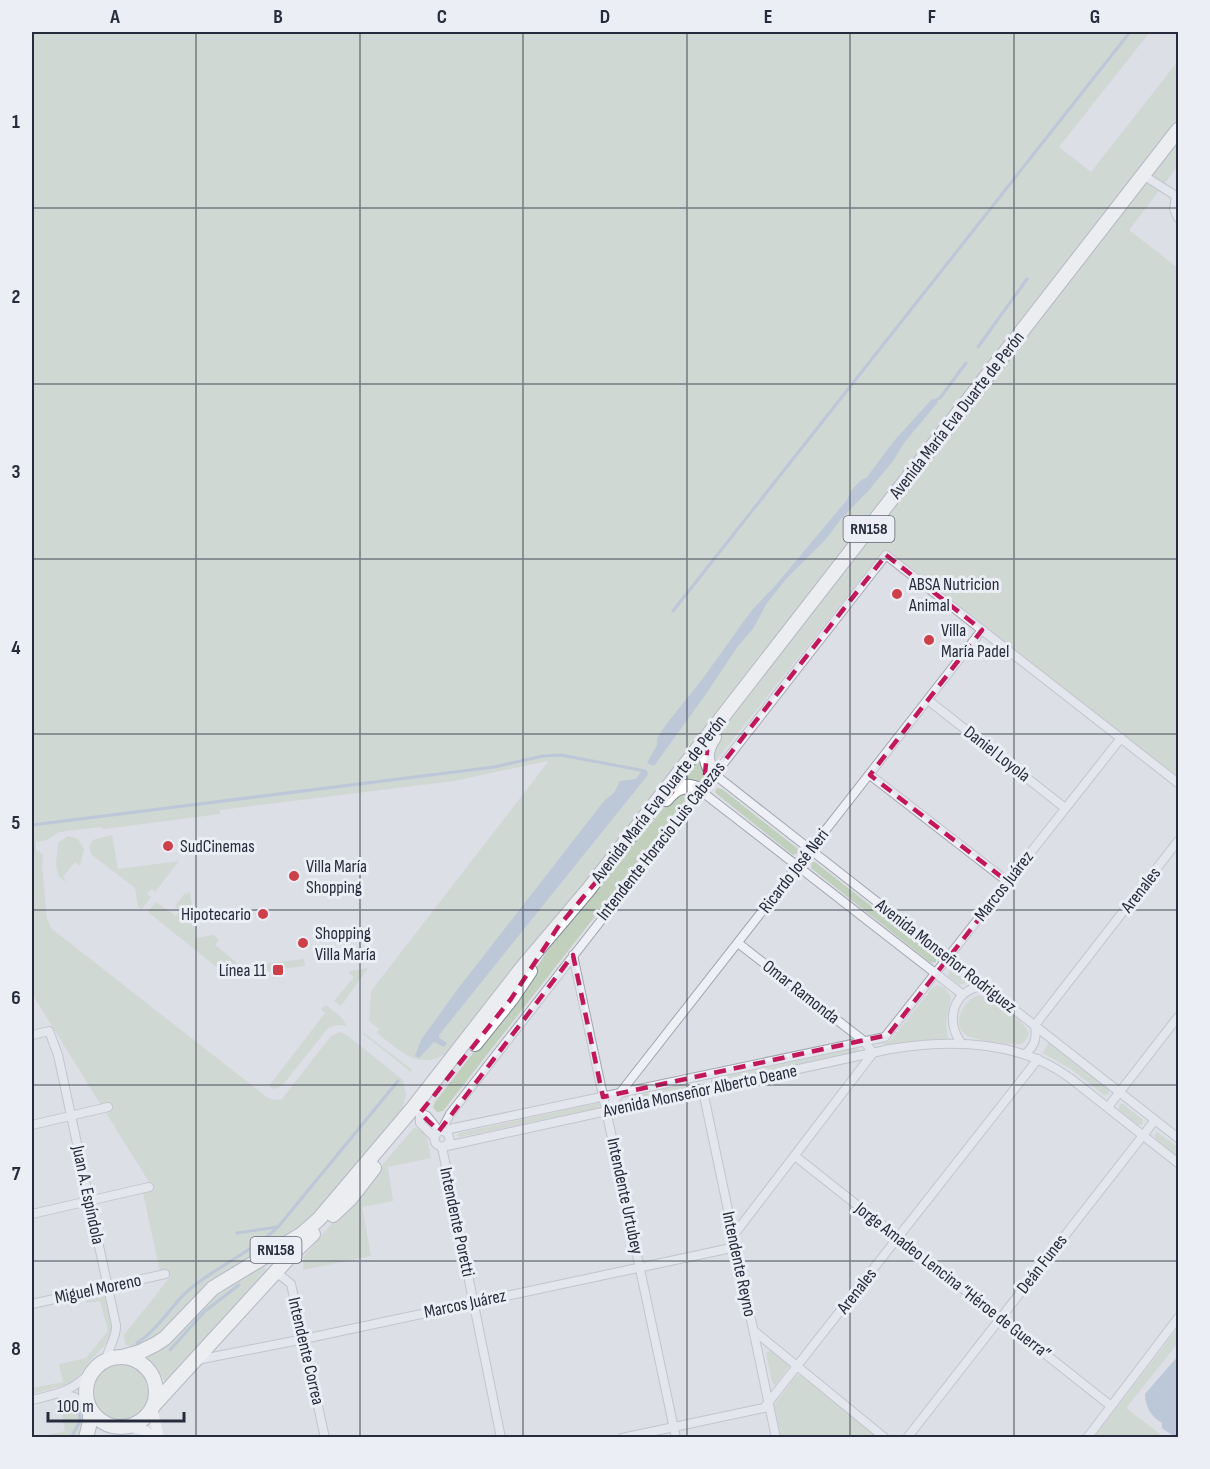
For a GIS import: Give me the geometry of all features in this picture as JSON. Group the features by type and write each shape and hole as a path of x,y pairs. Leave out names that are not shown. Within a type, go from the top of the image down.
{"highway":[{"name":"Avenida María Eva Duarte de Perón","path":"122,1356 140,1352 165,1338 213,1288 302,1234 319,1219 417,1110 511,999 558,927 701,751 751,680 1179,130"},
{"path":"701,751 714,774"},
{"path":"677,781 701,790"},
{"name":"Avenida María Eva Duarte de Perón","path":"152,1407 276,1272 350,1199 417,1110"},
{"path":"264,1257 274,1264 276,1272"},
{"path":"122,1356 140,1362 149,1371 155,1388 152,1407"},
{"name":"RN158","path":"93,1370 106,1360 122,1356"},
{"path":"86,1437 90,1422 85,1390 87,1379 93,1370"},
{"name":"RN158","path":"104,1437 110,1432 143,1419 152,1407"},
{"path":"89,1408 106,1424 124,1426"}],"main road":[{"path":"152,1407 159,1437"},
{"path":"124,1426 142,1429 154,1437"}],"street":[{"path":"1143,175 1178,196 1174,209 1179,218"},
{"name":"Intendente Horacio Luis Cabezas","path":"439,1132 450,1114 573,955 886,555 982,630"},
{"path":"982,630 1179,783"},
{"name":"Ricardo José Neri","path":"606,1111 982,630"},
{"name":"Daniel Loyola","path":"928,700 1065,808"},
{"name":"Marcos Juárez","path":"888,1035 1121,738"},
{"name":"Avenida Monseñor Rodriguez","path":"714,774 1179,1138"},
{"path":"870,775 1008,882"},
{"name":"Avenida Monseñor Rodriguez","path":"701,790 962,994"},
{"name":"Arenales","path":"1025,1054 1036,1039 1035,1025 1179,842"},
{"name":"Omar Ramonda","path":"738,944 864,1041 873,1053"},
{"name":"Intendente Urtubey","path":"573,955 676,1437"},
{"path":"984,986 970,988 962,994 955,1006 953,1020 959,1044 997,1047 1038,1059 1062,1072 1179,1163"},
{"path":"1107,1107 1179,1017"},
{"name":"Juan A. Espíndola","path":"32,1035 49,1031 58,1055 117,1330 106,1360"},
{"name":"Avenida Monseñor Alberto Deane","path":"439,1132 888,1035"},
{"name":"Avenida Monseñor Alberto Deane","path":"444,1146 873,1053 909,1047 959,1044"},
{"path":"733,1236 873,1053"},
{"name":"Arenales","path":"769,1402 1038,1059"},
{"name":"Intendente Reyno","path":"703,1091 776,1437"},
{"path":"32,1125 108,1107"},
{"path":"417,1110 426,1116 439,1132 434,1143 444,1146"},
{"name":"Deán Funes","path":"908,1437 1155,1120"},
{"name":"Intendente Poretti","path":"439,1132 450,1136 450,1141 444,1146 501,1437"},
{"name":"Jorge Amadeo Lencina “Héroe de Guerra”","path":"795,1156 1111,1406"},
{"path":"32,1214 149,1187"},
{"name":"Marcos Juárez","path":"195,1361 736,1247"},
{"name":"Intendente Correa","path":"276,1272 291,1284 325,1437"},
{"name":"Miguel Moreno","path":"32,1304 165,1274"},
{"path":"1086,1437 1179,1318"},
{"path":"753,1330 885,1437"},
{"path":"32,1400 59,1394 75,1386 93,1370"},
{"path":"59,1394 74,1397 89,1408"},
{"path":"622,1437 764,1408 769,1402"}],"highlighted area":[{"path":"886,555 982,630 870,775 1008,882 888,1035 603,1097 573,955 439,1131 420,1113 511,999 558,927 672,792 677,775 702,748 707,750 704,787"}],"green space":[{"path":"32,32 1150,32 1059,147 1091,172 1178,61 1178,123 664,785 447,1053 436,1058 418,1059 402,1052 377,1033 379,1029 369,1021 371,991 547,761 454,781 220,810 220,814 104,829 101,827 59,832 47,840 36,842 36,850 43,854 47,919 52,929 268,1098 282,1099 331,1036 340,1032 403,1080 406,1095 402,1111 319,1214 152,1340 136,1347 125,1344 124,1335 170,1277 168,1271 160,1272 143,1193 154,1190 32,994"},
{"path":"1178,137 1178,166 1129,230 1178,268 1178,780 884,550 715,762 711,758 717,737 758,678"},
{"path":"700,754 707,773 698,784 682,782 681,779"},
{"path":"717,788 722,789 798,849 798,853 793,855 718,795 715,792"},
{"path":"676,793 689,793 689,796 443,1111 437,1112 433,1107 435,1102 515,999 557,937 625,849"},
{"path":"112,835 118,869 179,861 155,892 151,889 147,894 151,897 142,909 138,907 135,888 91,854 89,847 93,840"},
{"path":"68,836 78,839 84,849 80,866 75,862 63,877 67,882 59,877 56,864 58,843"},
{"path":"812,862 815,862 936,957 936,962 931,963 811,868"},
{"path":"190,891 196,938 213,935 219,940 215,945 236,962 237,967 304,959 305,966 234,975 224,973 148,912 156,902 176,916 180,910 175,906 185,893"},
{"path":"368,968 341,1006 334,1001 354,977 349,973 350,971"},
{"path":"949,970 953,970 968,982 960,985 948,976"},
{"path":"937,985 945,988 951,997 946,1022 948,1040 887,1046 881,1043 890,1041 932,988"},
{"path":"979,995 1000,1005 1022,1023 1029,1034 1025,1041 1016,1044 976,1039 961,1030 959,1018 964,1006"},
{"path":"326,1005 342,1018 347,1026 336,1025 328,1028 282,1086 274,1089 269,1086 325,1013 321,1009"},
{"path":"362,1033 411,1069 411,1072"},
{"path":"1049,1042 1109,1089 1109,1094 1104,1095 1071,1069 1044,1054"},
{"path":"857,1048 860,1050 858,1053 712,1084 711,1082 711,1079"},
{"path":"691,1083 692,1088 628,1101 631,1096"},
{"path":"598,1103 601,1105 600,1108 460,1137 457,1135 459,1133"},
{"path":"1120,1104 1142,1119 1143,1124 1138,1125 1119,1110"},
{"path":"414,1128 419,1129 425,1135 431,1158 388,1167 393,1201 362,1207 371,1256 303,1270 304,1256"},
{"path":"1157,1132 1178,1147 1178,1157 1155,1138"},
{"path":"261,1264 268,1271 165,1381 144,1356 204,1302"},
{"path":"100,1295 106,1298 111,1316 112,1329 105,1345 71,1384 32,1394 32,1388 63,1382 59,1364 86,1358 108,1331 100,1301 87,1303 86,1298"},
{"path":"1178,1328 1178,1343 1126,1408 1164,1437 1094,1437"},
{"path":"771,1350 789,1366 775,1385 772,1383 766,1353"},
{"path":"120,1360 132,1362 142,1369 149,1379 151,1391 149,1403 142,1413 132,1420 120,1422 108,1420 98,1413 91,1403 89,1391 91,1379 98,1369 108,1362"},
{"path":"799,1375 879,1437 781,1437 774,1405"},
{"path":"60,1402 69,1402 80,1407 83,1417 82,1437 35,1438 65,1431"}],"water":[{"path":"932,399 938,402 904,443 893,461 826,539 787,578 767,603 753,629 738,646 654,766 647,763 657,745 657,738 752,610 847,500 851,491 867,477 894,441"},
{"path":"643,769 648,772 647,776 439,1035 439,1038 447,1043 444,1047 434,1042 419,1058 415,1056 421,1040 457,990 604,801 614,793 620,781 636,779"},
{"path":"1178,1356 1178,1437 1175,1437 1162,1428 1162,1423 1147,1407 1145,1394"}],"waterway":[{"path":"673,611 1130,32"},
{"path":"978,347 1027,279"},
{"path":"934,401 940,398 966,363"},
{"path":"32,825 494,767 543,756 561,755 645,771"},
{"path":"137,1343 152,1331 190,1289 257,1244 278,1227 398,1081"},
{"path":"237,1233 277,1227"},
{"path":"170,1350 205,1311 239,1285"},
{"path":"71,1438 80,1421 79,1411"}],"place":[{"name":"ABSA Nutricion Animal","path":"897,594"},
{"name":"Villa María Padel","path":"929,640"},
{"name":"SudCinemas","path":"168,846"},
{"name":"Villa María Shopping","path":"294,876"},
{"name":"Hipotecario","path":"263,914"},
{"name":"Shopping Villa María","path":"303,943"},
{"name":"Línea 11","path":"278,970"}]}
